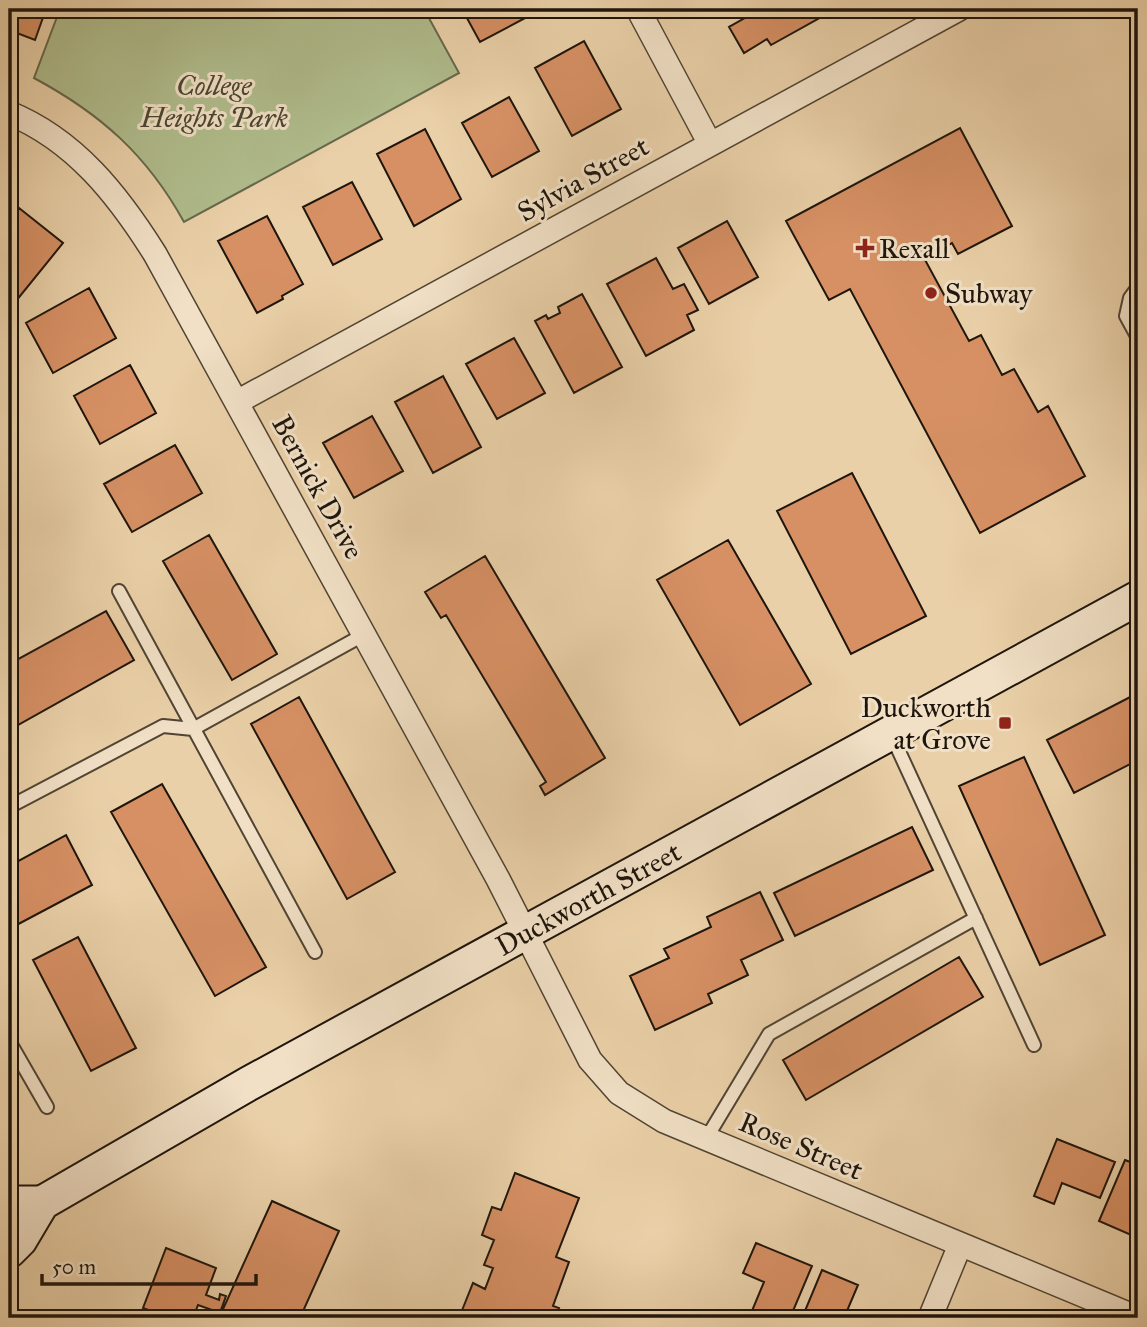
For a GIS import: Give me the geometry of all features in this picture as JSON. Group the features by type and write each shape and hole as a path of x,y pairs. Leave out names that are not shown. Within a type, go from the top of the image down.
{"main road":[{"name":"Duckworth Street","path":"9,1251 20,1240 43,1203 247,1084 1138,598"},
{"path":"9,1203 43,1203"}],"street":[{"path":"638,9 710,144"},
{"name":"Sylvia Street","path":"237,402 959,9"},
{"name":"Bernick Drive","path":"9,113 52,137 79,157 104,181 128,211 155,254 237,402 526,932"},
{"name":"Rose Street","path":"526,932 581,1044 602,1075 619,1093 642,1109 706,1139 1138,1318"},
{"path":"930,1318 960,1245"}],"lane":[{"path":"1138,287 1130,298 1126,316 1138,338"},
{"path":"119,592 315,952"},
{"path":"9,807 163,726 193,729 365,634"},
{"path":"890,732 1034,1045"},
{"path":"706,1139 769,1034 976,918"},
{"path":"9,1041 47,1107"}],"green space":[{"name":"College Heights Park","path":"60,9 424,9 459,73 184,222 154,176 120,138 80,106 34,78"}],"building":[{"path":"9,9 46,9 35,40 9,30"},
{"path":"462,9 542,9 480,42"},
{"path":"761,9 819,9 823,16 771,45 767,39 744,53 729,27"},
{"path":"584,41 621,109 572,136 535,68"},
{"path":"509,97 539,151 492,177 462,123"},
{"path":"960,128 1012,226 958,254 952,243 924,258 969,341 981,335 1002,375 1014,369 1038,412 1048,406 1085,476 980,533 850,289 829,300 786,221"},
{"path":"425,129 461,199 414,226 377,154"},
{"path":"352,182 382,239 333,265 303,207"},
{"path":"19,208 63,243 16,301 9,295 9,221"},
{"path":"267,216 303,284 257,313 218,241"},
{"path":"727,221 758,277 709,304 678,248"},
{"path":"656,258 673,289 684,284 698,310 687,315 694,330 646,356 607,284"},
{"path":"89,288 116,338 53,373 26,323"},
{"path":"582,294 622,367 574,393 535,321 546,315 548,319 560,313 558,307"},
{"path":"514,338 545,393 497,419 466,364"},
{"path":"130,365 156,413 100,444 74,396"},
{"path":"443,376 481,447 433,473 395,402"},
{"path":"372,416 403,471 354,498 323,443"},
{"path":"175,445 202,493 132,532 104,484"},
{"path":"852,473 926,616 851,654 777,511"},
{"path":"209,535 277,654 232,680 163,561"},
{"path":"728,540 811,684 740,725 657,580"},
{"path":"485,556 605,758 545,795 540,786 546,782 446,615 441,618 425,592"},
{"path":"106,611 134,660 9,730 9,664"},
{"path":"1138,693 1138,760 1074,793 1047,740"},
{"path":"299,697 395,872 347,899 251,724"},
{"path":"1024,757 1105,935 1040,965 959,786"},
{"path":"162,784 266,967 215,996 111,812"},
{"path":"912,827 933,870 795,936 774,893"},
{"path":"66,835 92,885 9,929 9,866"},
{"path":"760,892 783,940 741,960 748,975 708,994 712,1003 655,1030 630,976 669,958 664,949 711,927 707,917"},
{"path":"78,937 136,1048 91,1071 33,960"},
{"path":"959,957 983,997 806,1100 783,1060"},
{"path":"1057,1139 1115,1162 1100,1198 1062,1183 1054,1204 1034,1196"},
{"path":"1125,1160 1138,1165 1138,1238 1099,1221"},
{"path":"515,1173 579,1198 556,1257 569,1262 553,1306 559,1308 555,1318 459,1318 473,1283 485,1289 493,1268 484,1265 494,1240 482,1235 492,1207 501,1210"},
{"path":"272,1201 339,1231 300,1318 219,1318"},
{"path":"756,1243 812,1266 790,1318 749,1318 764,1282 743,1273"},
{"path":"166,1248 216,1268 206,1295 219,1300 220,1294 226,1296 218,1318 212,1316 215,1311 198,1305 193,1318 169,1318 143,1308"},
{"path":"822,1270 858,1285 844,1318 802,1318"}],"place":[{"name":"Rexall","path":"865,248"},
{"name":"Subway","path":"931,293"},
{"name":"Duckworth at Grove","path":"1005,723"}]}
